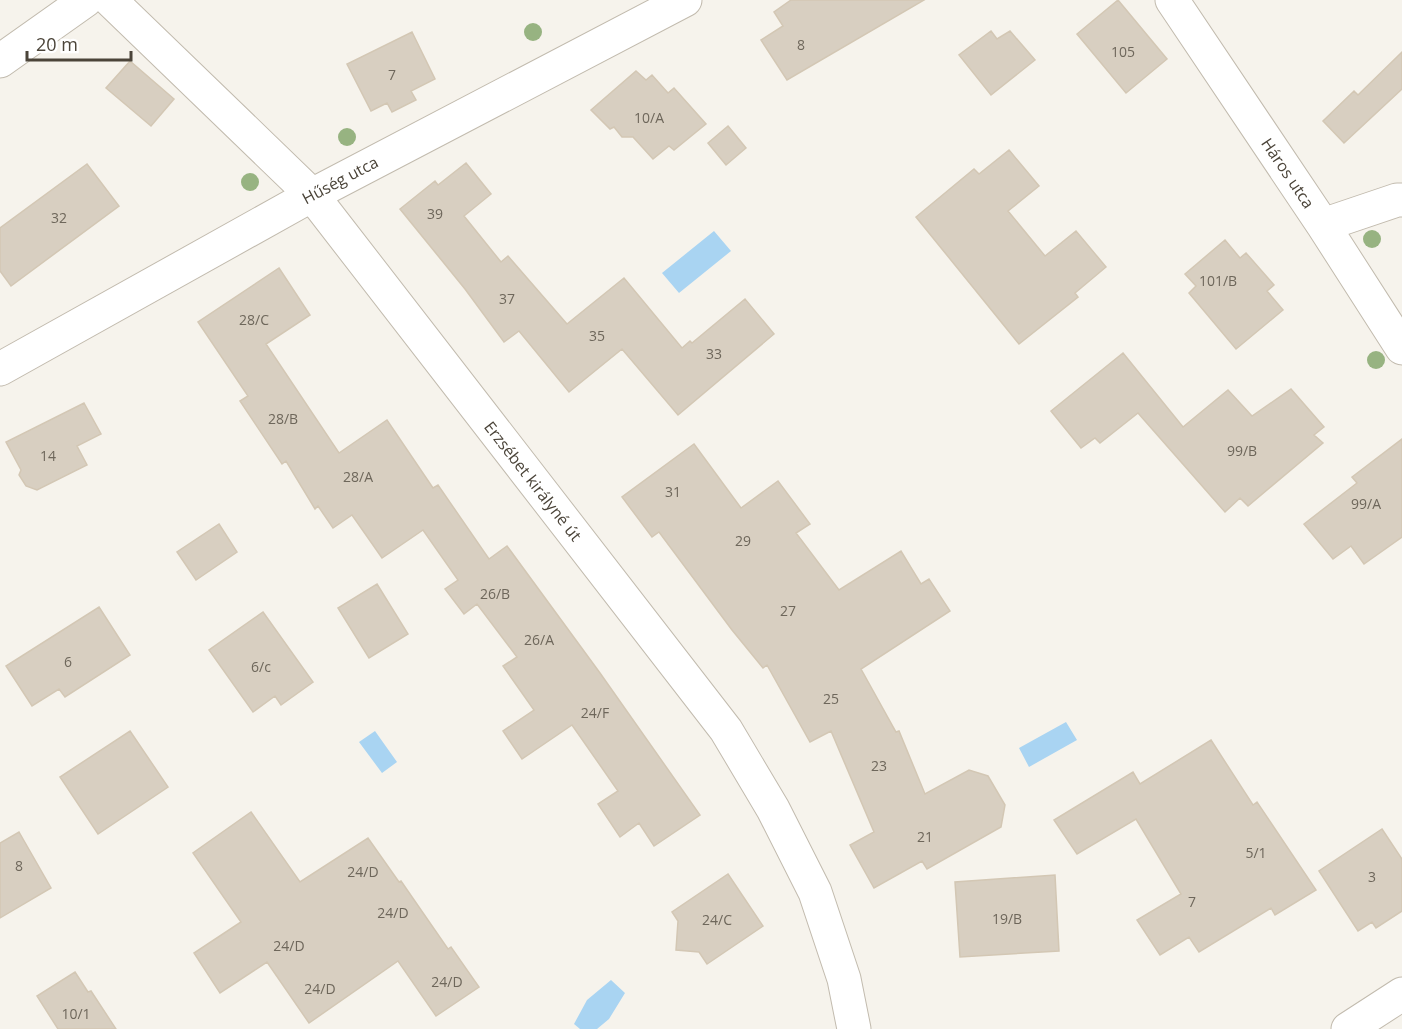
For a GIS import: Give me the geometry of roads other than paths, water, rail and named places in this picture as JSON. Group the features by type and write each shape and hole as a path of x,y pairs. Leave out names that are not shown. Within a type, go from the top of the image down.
{"street":[{"path":"0,61 87,0"},
{"name":"Erzsébet királyné út","path":"110,0 312,195 726,730 773,809 815,892 844,979 854,1029"},
{"name":"Hűség utca","path":"0,369 312,195 685,0"},
{"name":"Háros utca","path":"1172,0 1323,225 1402,348"},
{"path":"1323,225 1402,200"},
{"path":"1348,1029 1402,994"}],"water":[{"path":"714,231 731,251 679,293 662,273"},
{"path":"1066,722 1077,740 1029,767 1019,748"},
{"path":"375,731 397,762 382,773 359,742"},
{"path":"611,980 625,993 609,1019 597,1029 580,1029 574,1024 587,1000"}]}
